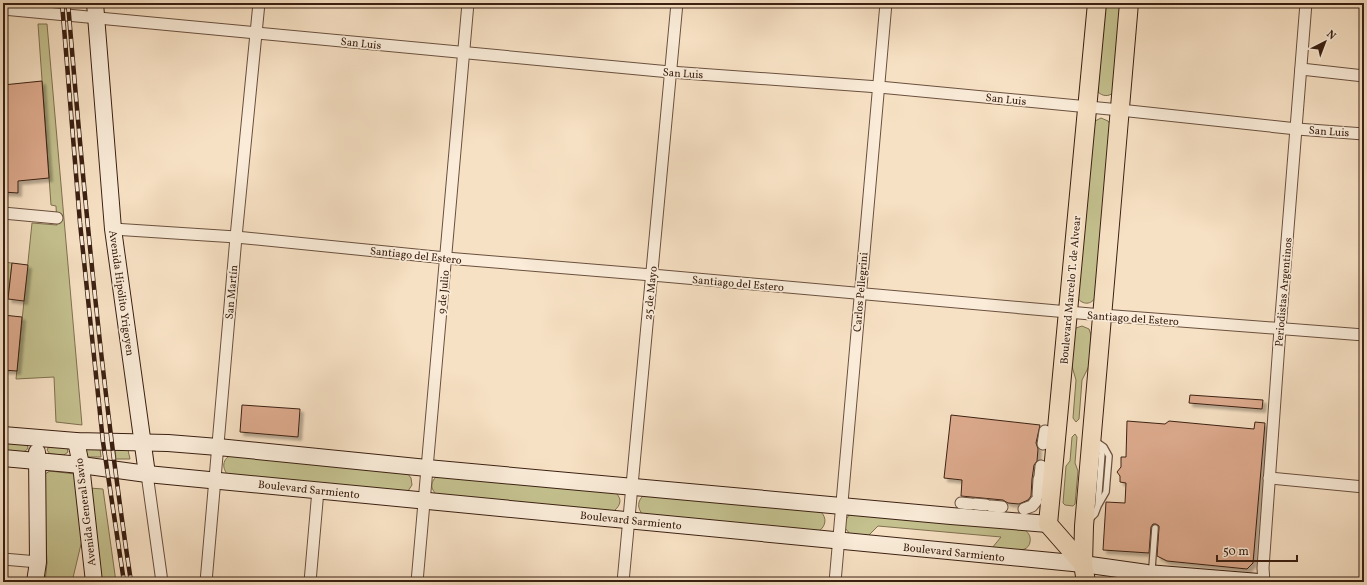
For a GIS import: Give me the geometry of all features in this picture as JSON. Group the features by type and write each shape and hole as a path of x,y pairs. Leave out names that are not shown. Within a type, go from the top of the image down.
{"main road":[{"name":"Boulevard Marcelo T. de Alvear","path":"1048,524 1097,3"},
{"path":"1086,582 1083,564 1084,526 1094,495 1091,438 1129,3"},
{"name":"Avenida Hipólito Yrigoyen","path":"96,10 113,229 147,474"},
{"path":"3,435 76,441 218,447 427,468 1048,524 1083,564"},
{"path":"35,582 38,562 36,461 38,438"},
{"name":"Avenida General Savio","path":"76,441 81,465 94,582"},
{"name":"Boulevard Sarmiento","path":"3,458 81,465 147,474 1083,564 1147,573 1260,582"},
{"path":"81,582 90,548"},
{"path":"1077,582 1083,564"}],"street":[{"name":"San Martín","path":"206,582 236,237 259,3"},
{"name":"9 de Julio","path":"417,582 468,3"},
{"name":"25 de Mayo","path":"623,582 676,3"},
{"name":"Carlos Pellegrini","path":"835,582 886,3"},
{"name":"Periodistas Argentinos","path":"1264,582 1262,568 1306,3"},
{"name":"San Luis","path":"3,9 96,10 256,33 670,72 879,87 1120,110 1297,129 1364,134"},
{"path":"1300,70 1364,76"},
{"path":"3,213 57,218"},
{"name":"Santiago del Estero","path":"113,229 236,237 446,258 860,294 1102,315 1364,335"},
{"path":"1043,444 1045,431"},
{"name":"Avenida Hipólito Yrigoyen","path":"147,474 162,582"},
{"path":"1024,509 1032,506 1037,498 1040,474"},
{"path":"1269,478 1364,487"},
{"path":"310,582 318,490"},
{"path":"3,559 38,562"}],"lane":[{"path":"1152,568 1156,528"}],"shaded area":[{"path":"1103,3 1122,3 1113,93 1107,95 1103,95 1098,92"},
{"path":"38,24 47,24 82,425 56,422 54,377 16,379 32,223 57,225 56,206 51,205"},
{"path":"1101,118 1108,121 1111,126 1095,298 1091,302 1083,303 1077,297 1095,121"},
{"path":"3,262 12,263 8,299 3,298"},
{"path":"1082,326 1089,329 1091,335 1089,366 1082,380 1079,419 1076,422 1073,418 1076,380 1071,363 1075,331 1076,328"},
{"path":"1075,434 1077,437 1075,463 1078,471 1075,504 1073,506 1065,505 1063,503 1066,466 1070,461 1072,437"},
{"path":"3,441 27,444 28,448 24,452 3,451"},
{"path":"49,446 67,448 68,452 64,455 50,454 47,450"},
{"path":"84,447 100,449 101,457 85,457"},
{"path":"115,449 128,450 130,459 116,459"},
{"path":"231,455 408,474 411,478 412,485 408,491 230,477 225,471 224,462"},
{"path":"50,471 75,474 82,540 72,582 45,582 47,563 43,482 45,474"},
{"path":"437,476 616,493 620,502 614,511 438,496 432,489 433,481"},
{"path":"89,488 103,489 116,582 102,582"},
{"path":"644,495 821,512 825,522 819,531 643,515 640,510 639,502"},
{"path":"854,514 1025,530 1028,532 1030,542 1025,549 1014,551 992,548 1001,537 878,526 867,537 850,534 845,528 845,521 849,515"}],"building":[{"path":"42,81 49,178 18,181 18,193 3,192 3,85"},
{"path":"12,263 28,265 24,301 8,299"},
{"path":"3,315 22,317 17,371 3,370"},
{"path":"1190,395 1263,400 1262,409 1189,403"},
{"path":"242,405 300,409 298,437 240,432"},
{"path":"951,415 1040,425 1036,443 1038,449 1037,461 1034,465 1031,496 1028,500 1019,504 1008,503 1003,500 961,496 962,480 944,478"},
{"path":"1127,421 1165,424 1169,421 1254,429 1255,422 1265,423 1253,563 1247,569 1167,561 1157,556 1159,526 1156,524 1153,524 1151,527 1149,553 1103,550 1106,502 1125,503 1126,483 1120,482 1120,476 1117,472 1121,467 1121,457 1126,457"}],"railway":[{"path":"62,3 80,223 103,442 124,582"},
{"path":"68,3 95,293 111,438 131,582"}]}
